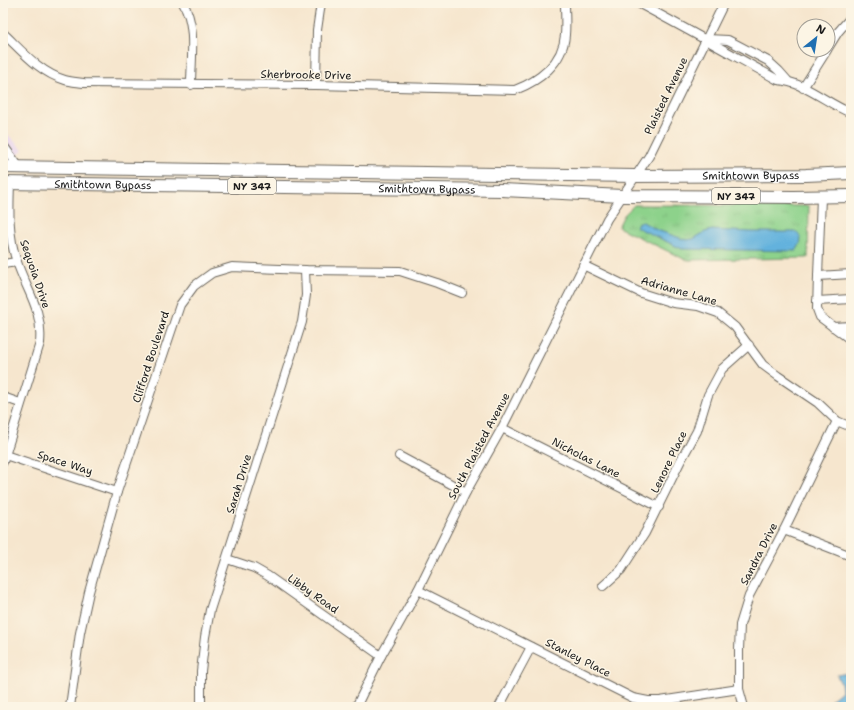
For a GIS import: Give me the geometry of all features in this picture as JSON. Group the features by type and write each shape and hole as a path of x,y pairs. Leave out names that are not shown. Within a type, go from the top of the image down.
{"highway":[{"name":"Smithtown Bypass","path":"3,167 635,176 851,173"},
{"name":"Smithtown Bypass","path":"7,183 502,190 622,196 851,196"}],"street":[{"path":"183,3 189,12 191,30 191,85"},
{"path":"316,86 317,30 321,3"},
{"name":"Sherbrooke Drive","path":"3,33 37,66 66,80 84,84 316,86 515,90 528,85 542,76 551,66 561,50 565,36 565,3"},
{"path":"638,3 707,39 778,80 787,80"},
{"name":"Plaisted Avenue","path":"622,196 648,156 724,3"},
{"path":"836,35 851,17"},
{"path":"707,39 728,40 744,48 768,61 787,80 851,113"},
{"path":"739,58 744,48"},
{"path":"803,88 821,58"},
{"path":"3,145 19,167"},
{"name":"Sequoia Drive","path":"4,459 20,403 40,343 41,329 38,310 17,262 12,243 7,183"},
{"name":"South Plaisted Avenue","path":"356,707 381,656 418,590 466,492 502,428 583,265 607,219 622,196"},
{"path":"821,197 817,309 820,317 851,340"},
{"path":"3,264 17,262"},
{"name":"Adrianne Lane","path":"583,265 641,293 673,303 698,306 718,313 735,327 763,365 818,403 837,421 851,426"},
{"name":"Clifford Boulevard","path":"70,707 80,633 89,592 117,492 180,305 194,286 212,273 232,267 306,270 400,271 462,293"},
{"name":"Sarah Drive","path":"201,707 201,671 210,610 302,322 306,295 306,270"},
{"path":"818,276 851,274"},
{"path":"817,301 851,299"},
{"path":"833,327 851,326"},
{"name":"Lenore Place","path":"603,586 621,570 645,534 696,431 708,395 722,369 749,345"},
{"path":"3,398 20,403"},
{"name":"Sandra Drive","path":"744,707 739,689 740,625 749,596 784,530 837,421"},
{"name":"Nicholas Lane","path":"502,428 659,507"},
{"path":"399,456 466,492"},
{"name":"Space Way","path":"4,459 117,492"},
{"path":"784,530 851,556"},
{"name":"Libby Road","path":"227,559 254,568 268,576 381,656"},
{"name":"Stanley Place","path":"418,590 633,698 648,701 660,701 739,689"},
{"path":"499,707 531,647"}],"shaded area":[{"path":"3,130 23,150 16,157 3,156"}],"green space":[{"path":"634,205 809,206 808,258 686,260 618,227 624,215"}],"water":[{"path":"638,222 643,222 657,230 686,240 693,239 712,230 797,232 801,241 796,251 682,249 636,227"},
{"path":"851,669 851,707 834,707 831,700 842,691 841,683 837,675 848,673"}]}
